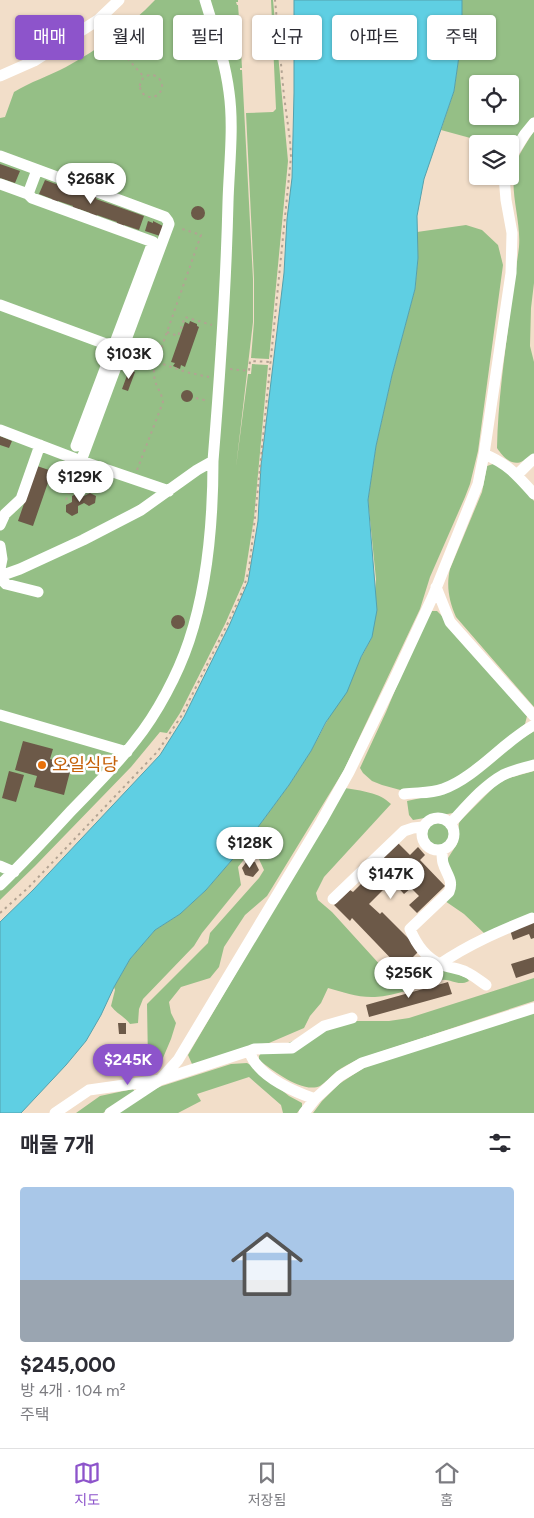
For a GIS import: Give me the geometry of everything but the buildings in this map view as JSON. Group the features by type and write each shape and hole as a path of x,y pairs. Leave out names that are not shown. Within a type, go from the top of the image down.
{"street":[{"path":"0,76 34,61 98,20 119,0"},
{"path":"0,885 136,741 154,714 176,674 189,641 200,600 206,561 220,373 228,226 230,126 229,93 222,59 204,0"},
{"path":"519,144 534,123"},
{"path":"0,156 165,217 169,224 81,461"},
{"path":"28,194 37,170"},
{"path":"0,184 28,194 32,198 152,242 76,446"},
{"path":"110,1113 160,1080 178,1060 349,772 436,588 478,484 484,454 511,273 512,233 505,185"},
{"path":"0,305 114,347"},
{"path":"0,430 81,461 169,491"},
{"path":"0,525 5,514 21,499 40,445"},
{"path":"484,454 498,459 509,467 534,494"},
{"path":"517,475 534,460"},
{"path":"38,592 6,584 0,577 83,540 141,510 197,470 213,461"},
{"path":"0,546 2,559 0,569"},
{"path":"436,588 450,622 534,716"},
{"path":"0,715 126,752"},
{"path":"404,794 433,792 458,782 534,725"},
{"path":"450,824 495,780 509,772 534,765"},
{"path":"438,818 450,824 453,828 454,837 450,845 442,850 433,850 425,845 422,836 423,827 429,820 438,818"},
{"path":"333,899 404,831 423,827"},
{"path":"442,850 443,862 450,878 451,886 449,892 410,929 415,941 426,954 440,964 468,972 486,986"},
{"path":"0,866 14,872"},
{"path":"440,964 460,950 489,935 532,918"},
{"path":"304,1113 315,1099 340,1076 362,1064 534,1008"},
{"path":"56,1113 89,1090 160,1080 254,1049 292,1048 324,1026 352,1018"},
{"path":"249,1051 256,1065 269,1076 287,1088 315,1099"}],"path":[{"path":"129,60 144,78"},
{"path":"155,75 160,80 162,88 158,94 151,97 142,91 140,84 144,78 155,75"},
{"path":"134,479 163,402 162,395 155,384 154,376 157,362 201,235 169,224"},
{"path":"167,332 178,336 185,317 222,326"},
{"path":"157,362 186,372 220,373 249,371 250,361 270,362"},
{"path":"66,500 81,461"}],"green space":[{"path":"155,0 238,0 236,2 239,15 173,15 173,60 242,60 242,68 240,70 242,70 253,279 253,322 236,467 248,374 251,374 252,364 268,365 254,518 244,581 225,624 180,713 167,733 160,732 131,767 0,900 0,118 5,117 14,92 78,60 84,60 84,56 94,50 94,60 163,60 163,15 139,15"},
{"path":"271,0 273,0 274,15 272,15"},
{"path":"462,0 534,0 534,117 519,141 519,135 469,135 469,138 441,130 454,91 458,60 496,60 496,15 462,15"},
{"path":"274,60 279,60 288,161 269,359 251,358 254,322 254,279 246,113 273,112 276,109"},
{"path":"534,131 534,283 530,346 534,362 534,455 519,463 515,463 505,458 497,448 503,372 519,247 519,228 513,185 519,185 519,156"},
{"path":"466,225 482,230 498,245 503,265 478,451 470,484 430,577 420,609 344,770 267,896 245,915 224,947 219,967 210,978 181,987 169,1002 171,1013 176,1023 157,1072 152,1074 148,1062 147,1004 208,943 210,933 259,878 264,870 258,857 246,857 238,867 241,885 202,933 194,946 143,999 139,1009 138,1023 130,1024 111,1006 114,987 130,959 155,930 180,914 206,890 244,846 289,785 311,751 372,637 376,579 368,500 376,446 392,375 415,289 418,258 417,232"},
{"path":"496,463 520,484 534,501 534,707 456,617 449,593 450,569 482,492 487,466"},
{"path":"431,611 437,611 441,615 527,716 525,724 454,781 438,787 404,791 372,781 360,768 413,647"},
{"path":"534,731 534,761 453,813 413,820 409,815 407,801 435,795"},
{"path":"534,771 534,914 485,934 464,914 445,901 448,858 457,844 459,823 462,819 494,787 505,779"},
{"path":"345,788 375,794 391,804 324,877 316,893 318,900 332,912 392,978 403,980 445,969 467,978 469,981 458,983 439,980 399,993 375,997 357,996 328,988 321,1003 310,1016 304,1028 269,1043 250,1046 196,1065 192,1064 188,1055"},
{"path":"438,822 446,826 450,831 451,834 447,846 434,846 426,840 426,827"},
{"path":"534,978 534,1001 359,1059 335,1073 320,1086 313,1088 297,1084 259,1060 262,1052 326,1028 357,1021 389,1021 409,1018"},
{"path":"534,1012 534,1113 313,1113 339,1084 365,1067"},
{"path":"247,1063 289,1096 302,1103 302,1107 297,1113 283,1113 281,1105 249,1077 197,1094 201,1101 178,1113 117,1113 152,1090 162,1086 231,1064"},
{"path":"133,1089 135,1092 103,1113 76,1113 100,1096"}],"water":[{"path":"294,0 462,0 462,15 427,15 427,60 458,60 454,91 424,179 417,216 418,258 415,289 392,375 376,446 368,500 377,610 372,637 361,657 347,692 326,722 311,751 289,785 244,846 206,890 180,914 155,930 130,959 86,1041 66,1065 21,1113 0,1113 0,922 33,890 160,755 184,717 229,626 248,582 258,521 261,465 284,273 287,219 292,178 294,60 322,60 322,15 294,15"}],"place":[{"name":"오일식당","path":"42,765"}]}
